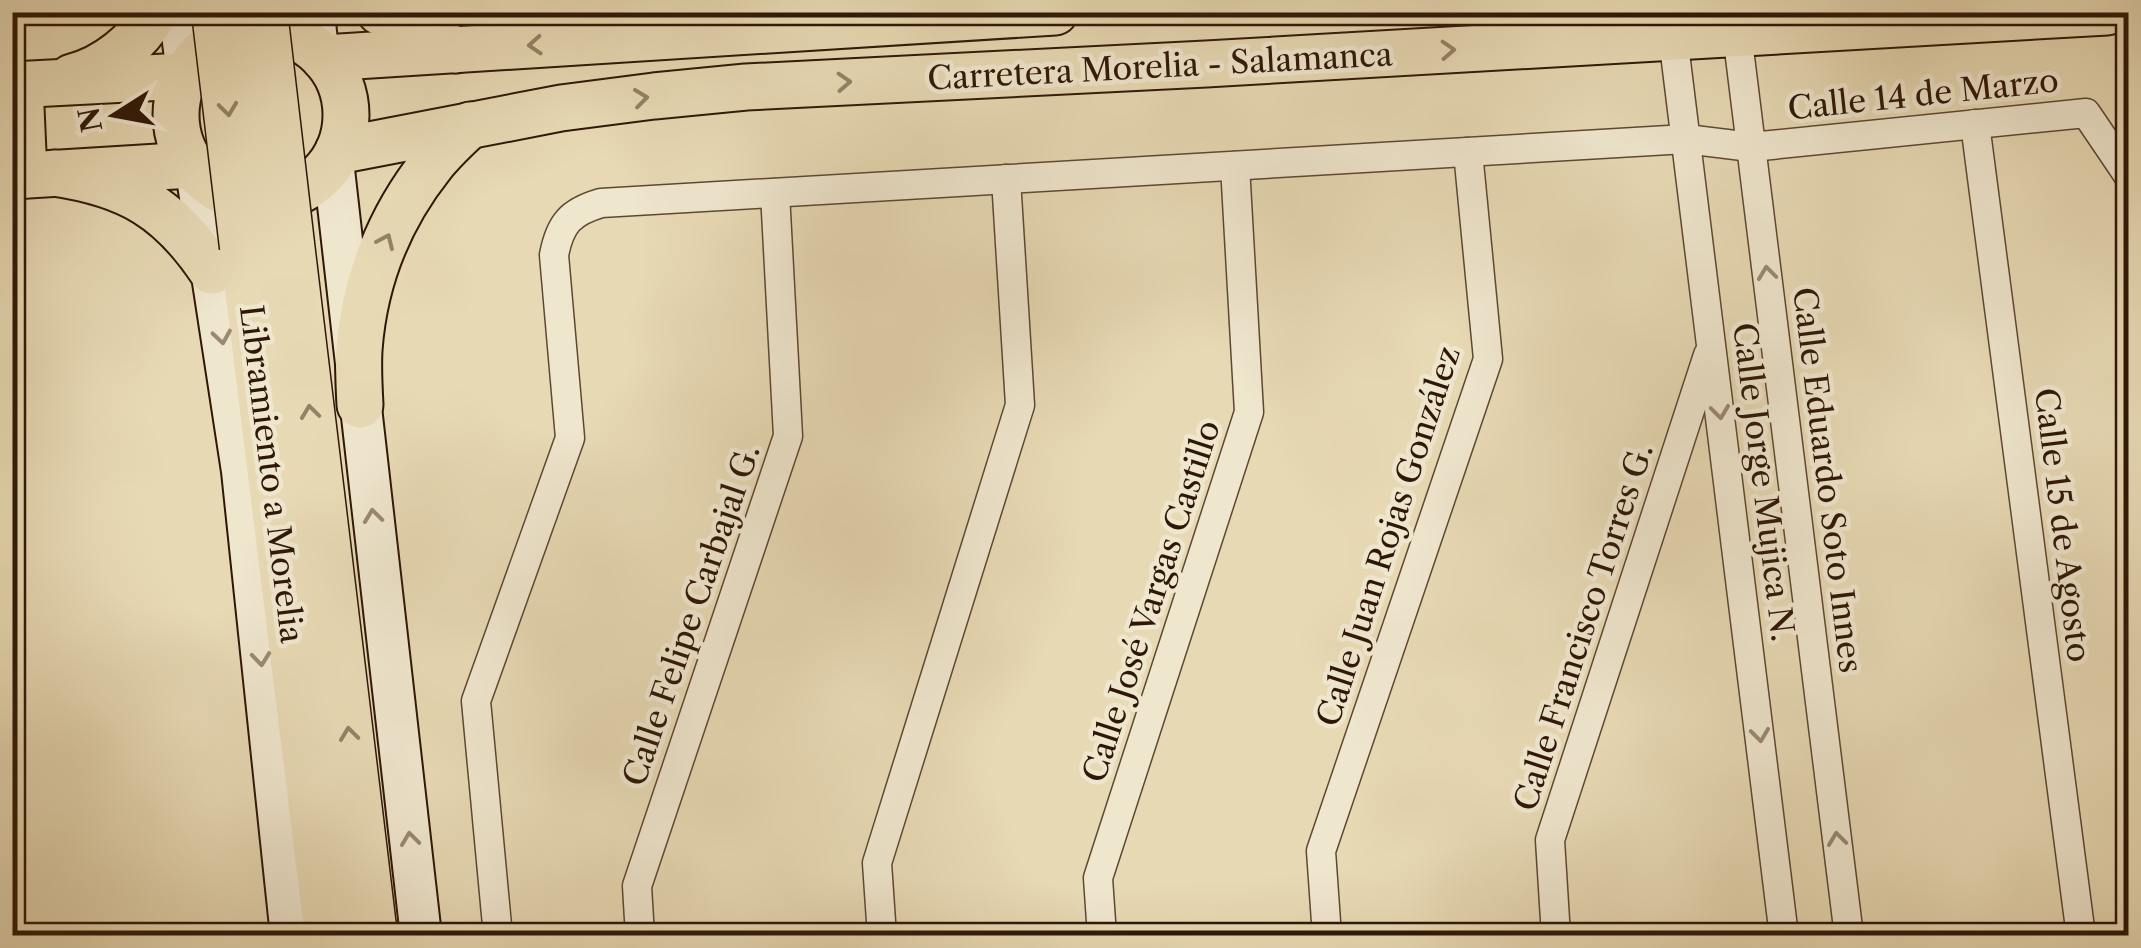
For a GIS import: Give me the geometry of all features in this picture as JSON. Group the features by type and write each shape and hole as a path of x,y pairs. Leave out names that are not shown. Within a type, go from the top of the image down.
{"highway":[{"name":"Libramiento a Morelia","path":"216,12 249,254 329,936"},
{"name":"Libramiento a Morelia","path":"263,12 249,254 373,936"}],"main road":[{"path":"28,84 80,75 108,62 132,43 155,12"},
{"path":"179,12 186,74"},
{"path":"380,12 458,51"},
{"name":"Carretera Morelia - Salamanca","path":"319,41 458,51 935,16 1055,12"},
{"name":"Carretera Morelia - Salamanca","path":"335,156 470,125 598,103 746,87 1703,28 2107,12"},
{"path":"30,175 194,168 221,191 251,200 298,193 323,174 335,156 345,130 344,97 319,41 256,30 223,38 209,47 186,74 178,91 176,122 178,137 194,168 249,254 242,471 291,936"},
{"path":"28,84 186,74"},
{"path":"28,84 30,175"},
{"path":"360,405 358,352 365,301 380,251 404,204 433,162 470,125"},
{"path":"335,156 421,936"},
{"path":"30,175 87,178 118,188 172,221 194,244 249,254"}],"street":[{"name":"Calle Jorge Mujica N.","path":"1703,28 1686,139 1784,936"},
{"name":"Calle Eduardo Soto Innes","path":"1703,28 1751,147 1849,936"},
{"name":"Calle 14 de Marzo","path":"498,936 476,701 570,438 554,255 567,220 582,208 601,203 1686,139 1751,147 2086,113 2128,175"},
{"name":"Calle 15 de Agosto","path":"1975,124 2081,936"},
{"name":"Calle Juan Rojas González","path":"1327,936 1321,851 1488,359 1468,152"},
{"name":"Calle José Vargas Castillo","path":"1102,936 1098,878 1249,412 1235,166"},
{"path":"882,936 877,863 1020,405 1006,179"},
{"name":"Calle Felipe Carbajal G.","path":"640,936 637,886 788,436 775,193"},
{"name":"Calle Francisco Torres G.","path":"1556,936 1550,840 1711,344"}]}
